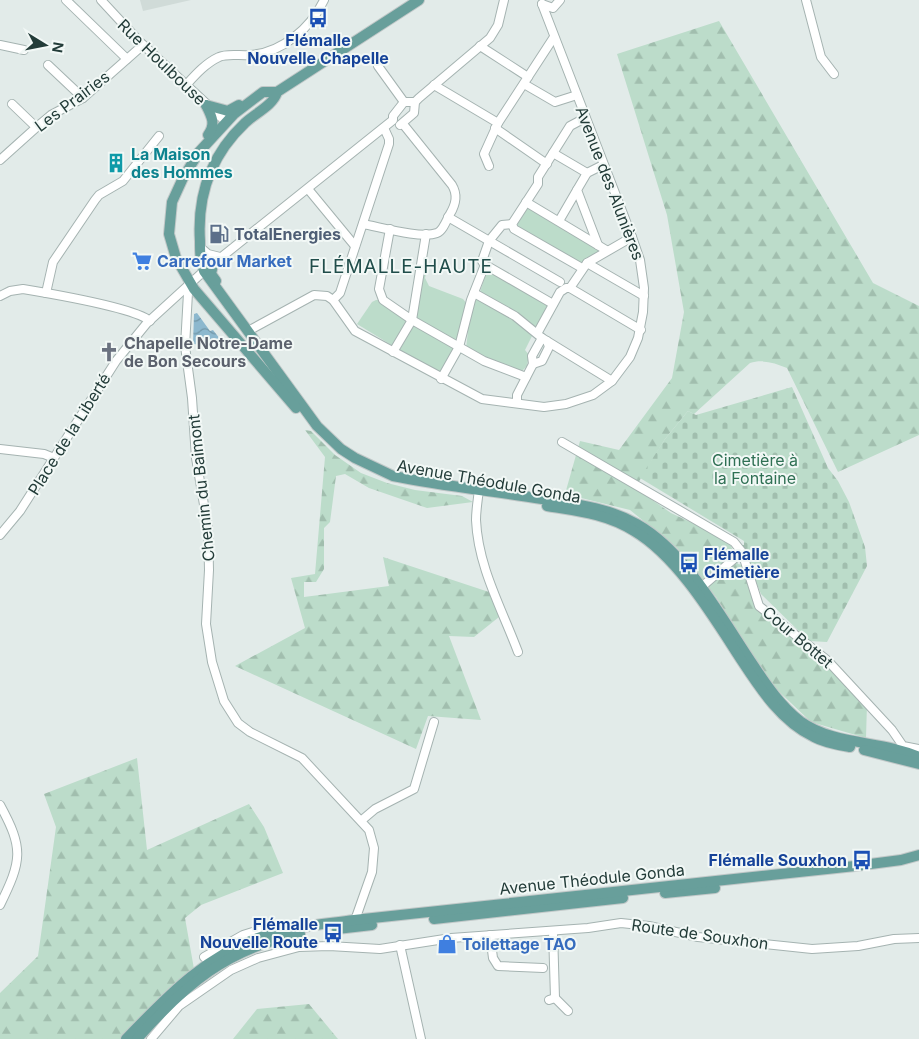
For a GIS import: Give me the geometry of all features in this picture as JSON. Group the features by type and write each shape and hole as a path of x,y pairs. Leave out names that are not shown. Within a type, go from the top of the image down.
{"main road":[{"name":"Avenue Théodule Gonda","path":"419,0 278,92 272,102 243,125 223,148 209,173 201,198 200,259 204,271 299,402 331,441 372,468 406,479 585,512 620,523 650,542 677,567 697,590 789,712 802,722 832,736 919,757"},
{"name":"Avenue Théodule Gonda","path":"278,92 269,91 258,96 225,121 192,164 175,193 171,205 169,227 171,244 189,286 313,427 352,462 370,472 400,482 478,492"},
{"path":"206,105 228,110 258,96"},
{"path":"192,164 193,154 213,126 213,117 206,105"},
{"path":"225,121 243,125"},
{"path":"223,148 224,138 229,130 225,121"},
{"name":"Avenue Théodule Gonda","path":"213,265 211,274 299,402"},
{"name":"Avenue Théodule Gonda","path":"697,590 771,702 799,728 831,744 892,756 919,764"},
{"name":"Avenue Théodule Gonda","path":"126,1039 170,993 220,955 269,938 354,923 855,866 900,860 919,855"},
{"name":"Avenue Théodule Gonda","path":"354,923 795,879 919,860"},
{"name":"Avenue Théodule Gonda","path":"137,1039 195,981 219,965 269,938"}],"street":[{"name":"Rue Houlbouse","path":"66,0 127,59"},
{"name":"Rue Houlbouse","path":"101,0 143,45 225,121"},
{"path":"187,84 201,69 221,56 252,55 283,45 308,25 324,0"},
{"path":"404,102 415,102 490,38 498,25 504,0"},
{"path":"806,0 821,57 834,74"},
{"name":"Avenue des Alunières","path":"541,2 549,8 558,3"},
{"name":"Avenue des Alunières","path":"333,300 355,332 482,399 544,407 566,404 593,395 612,381 630,357 641,330 644,296 642,270 632,237 584,118 541,2"},
{"name":"Avenue des Alunières","path":"549,20 558,3"},
{"path":"489,166 484,158 496,126 554,37"},
{"path":"0,45 24,50"},
{"name":"Les Prairies","path":"0,160 51,115 83,98 143,45"},
{"path":"480,46 555,102 576,96"},
{"path":"48,65 83,98"},
{"path":"378,66 404,102"},
{"path":"434,85 496,126 547,164"},
{"path":"362,224 426,234 438,232 456,203 454,188 403,124 400,125 394,120 393,116 404,102"},
{"path":"403,124 414,113 415,102"},
{"path":"12,104 36,127"},
{"path":"512,224 538,184 538,177 570,126 584,118"},
{"name":"Place de la Liberté","path":"0,535 20,510 116,361 150,321 204,271 224,258 394,120"},
{"path":"250,330 314,296 327,296 333,300 340,292 389,144 384,128"},
{"path":"46,293 53,262 95,200 99,195 123,182 159,136"},
{"path":"0,151 9,152"},
{"path":"553,153 587,173"},
{"path":"558,221 587,173 603,165"},
{"path":"308,189 355,246"},
{"path":"577,190 598,245"},
{"path":"526,202 606,250"},
{"path":"448,217 560,282"},
{"path":"512,224 502,225 489,241 482,261 485,266 553,304"},
{"path":"512,224 514,228 644,296"},
{"path":"390,229 379,293 383,300 412,320 496,368 526,377"},
{"path":"393,352 412,320 426,234"},
{"path":"570,288 585,265 606,250 632,237"},
{"path":"200,248 208,254 224,258"},
{"path":"441,379 459,348 485,266"},
{"name":"Chemin du Baimont","path":"189,286 186,353 192,398 196,458 208,534 207,632 218,686 230,713 242,727 302,758 362,820 373,842 373,865 370,884 354,923"},
{"path":"517,403 517,395 533,364 532,356 542,337 553,304 563,289 570,288 641,330"},
{"path":"0,296 10,291 23,289 135,314 150,321"},
{"path":"476,290 542,337 612,381"},
{"path":"187,302 194,297 200,298"},
{"path":"562,442 734,542 742,552 697,590"},
{"path":"0,449 44,454 54,458"},
{"path":"478,492 476,518 486,575 518,652"},
{"name":"Cour Bottet","path":"742,552 760,606 828,661 892,730 903,746 919,749"},
{"path":"362,820 375,809 414,789 434,722"},
{"path":"0,805 13,831 18,856 14,876 0,905"},
{"name":"Route de Souxhon","path":"152,1039 166,1020 202,989 232,970 258,958 299,947 336,946 376,949 490,935 628,923 698,937 812,949 858,946 894,939 919,938"},
{"name":"Avenue Théodule Gonda","path":"204,957 249,932 262,929 269,938"},
{"path":"553,931 552,999 568,1011"},
{"path":"490,935 493,958 498,966 543,968"},
{"path":"400,945 421,1039"},
{"path":"148,1027 166,1020"}],"shaded area":[{"path":"140,0 191,0 143,11"}],"green space":[{"path":"719,21 873,283 919,306 919,435 838,472 787,368 760,361 750,363 694,414 688,411 665,439 635,488 671,513 718,535 731,546 738,564 742,565 759,606 828,661 867,704 866,738 811,722 771,684 716,597 677,548 630,510 565,494 580,441 619,450 672,378 684,312 667,215 617,54"},
{"path":"527,207 599,249 599,251 581,263 516,227"},
{"path":"423,263 428,265 425,278 429,286 463,299 467,304 456,341 416,319"},
{"path":"487,270 549,305 536,329 480,292"},
{"path":"477,298 513,317 533,334 525,350 529,355 527,366 521,372 466,349 467,327 470,323 474,301"},
{"path":"380,300 408,320 393,346 357,324 372,302"},
{"path":"414,324 454,348 438,373 399,351"},
{"name":"Cimetière à la Fontaine","path":"792,387 828,468 838,481 849,502 865,547 867,566 827,642 809,641 761,594 741,545 744,545 744,541 640,478 665,439 688,411 696,415"},
{"path":"305,430 311,431 335,455 361,473 387,483 415,490 462,496 473,502 427,508 369,488 345,474 336,476 330,522 324,528 324,569 316,582 304,582 304,597 389,586 383,557 495,594 504,613 474,637 449,636 481,720 428,716 416,749 235,666 305,628 291,578 315,574 325,457"},
{"path":"137,758 147,850 249,804 264,827 283,873 201,905 185,918 194,969 168,989 121,1039 0,1039 0,993 38,956 56,827 44,794"},
{"path":"309,1004 338,1039 233,1039 257,1009"}],"water":[{"path":"197,313 210,331 213,330 220,339 216,346 193,344 194,314"}],"place":[{"name":"Flémalle Nouvelle Chapelle","path":"318,18"},
{"name":"La Maison des Hommes","path":"116,163"},
{"name":"TotalEnergies","path":"219,234"},
{"name":"Carrefour Market","path":"142,261"},
{"name":"Chapelle Notre-Dame de Bon Secours","path":"109,352"},
{"name":"Flémalle Cimetière","path":"689,563"},
{"name":"Flémalle Souxhon","path":"862,860"},
{"name":"Flémalle Nouvelle Route","path":"333,933"},
{"name":"Toilettage TAO","path":"447,944"}],"district":[{"name":"FLÉMALLE-HAUTE","path":"401,266"}]}
